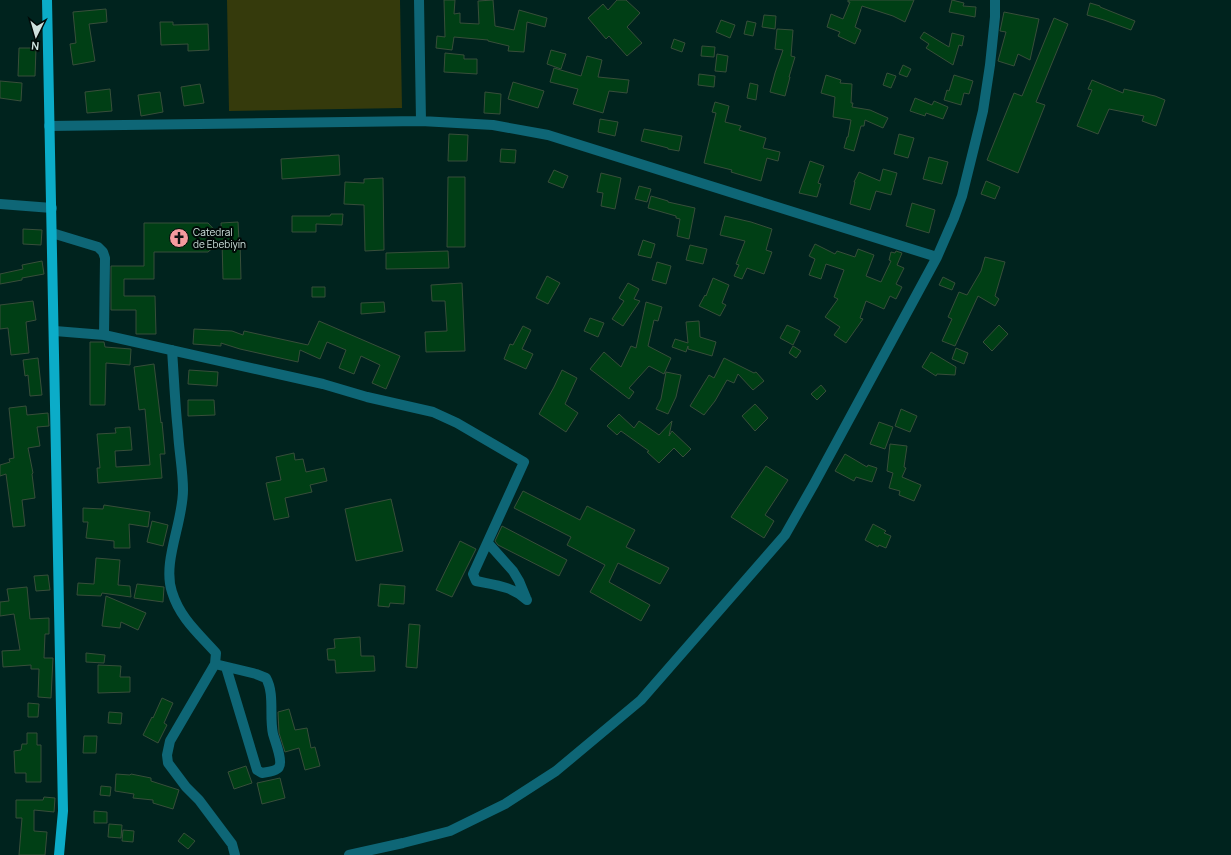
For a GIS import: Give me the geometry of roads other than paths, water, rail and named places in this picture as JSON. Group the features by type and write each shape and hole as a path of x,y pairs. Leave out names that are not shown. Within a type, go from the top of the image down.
{"main road":[{"path":"47,0 55,331 63,812 59,855"}],"street":[{"path":"419,0 421,122"},
{"path":"349,855 403,844 450,831 504,804 556,771 641,700 785,535 937,257 962,196 983,111 990,65 995,17 995,0"},
{"path":"50,126 421,122 493,125 548,135 937,257"},
{"path":"0,204 52,208"},
{"path":"52,233 98,247 103,252 105,258 104,335"},
{"path":"55,331 104,335 324,384 367,398 433,412 457,423 524,462 488,543 473,571 473,577 476,581 512,589 521,594 527,600 513,571 488,543"},
{"path":"172,350 183,490 182,509 169,567 169,578 179,611 216,653 215,664 170,741 167,755 168,763 186,787 199,800 232,844 235,855"},
{"path":"215,664 261,675 266,678 270,687 272,728 280,760 279,767 277,769 262,773 257,770 226,667"}],"place":[{"name":"Catedral de Ebebiyín","path":"179,238"}]}
